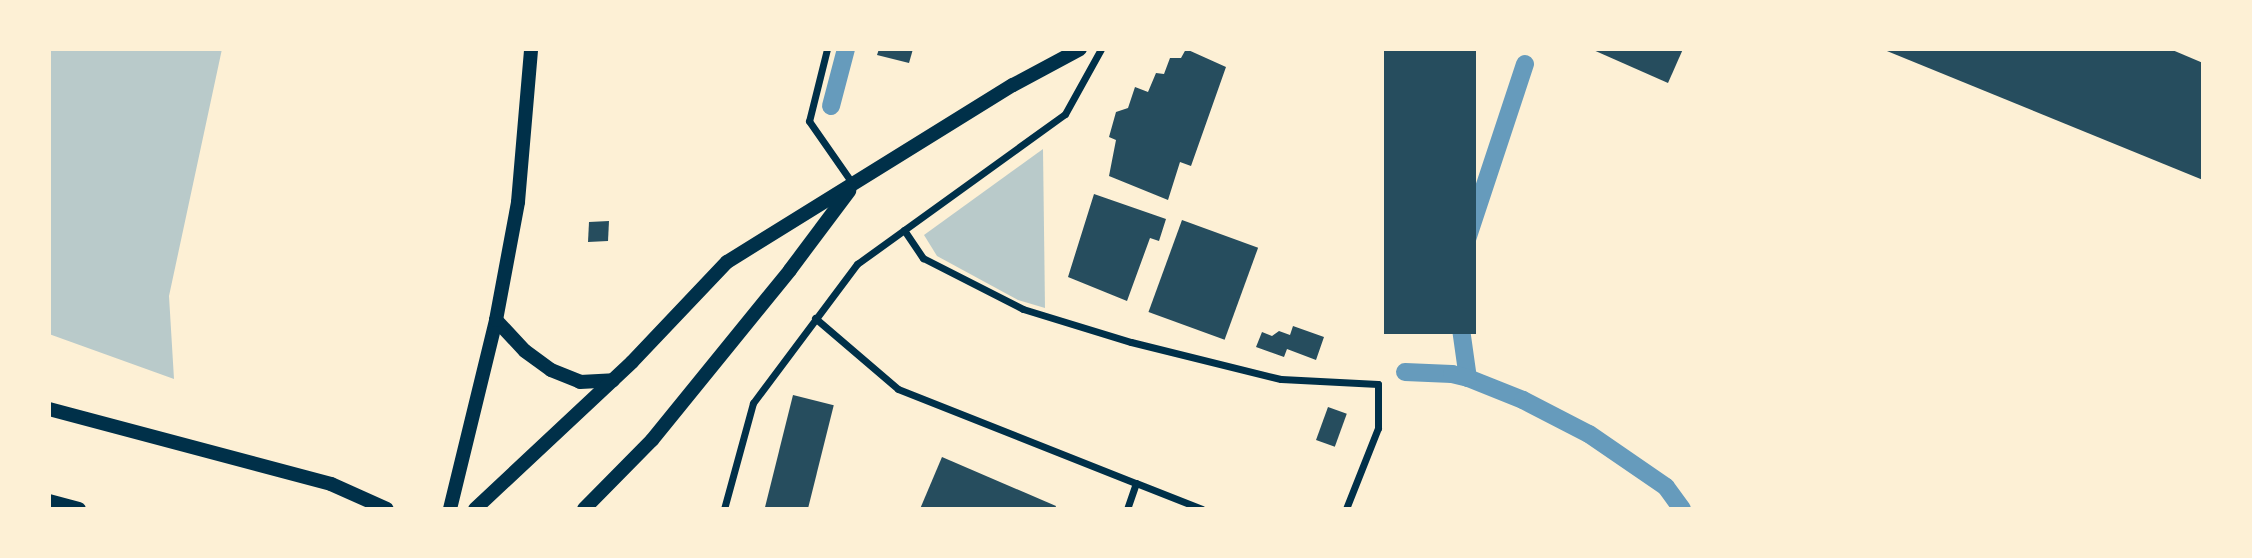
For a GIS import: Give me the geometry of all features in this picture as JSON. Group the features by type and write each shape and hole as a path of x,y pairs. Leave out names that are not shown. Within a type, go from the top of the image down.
{"main road":[{"path":"450,509 496,320 518,202 531,49"},
{"path":"475,509 613,380 727,262 1013,85 1080,49"},
{"path":"584,509 652,440 790,270 854,184"},
{"path":"496,320 525,351 551,370 580,382 613,380"},
{"path":"49,410 331,484 387,509"},
{"path":"49,501 79,509"}],"street":[{"path":"827,49 808,121 854,184"},
{"path":"724,509 753,403 857,264 1065,114 1101,49"},
{"path":"904,230 923,258 1023,309 1131,342 1281,379 1378,384 1378,428 1346,509"},
{"path":"815,318 898,389 1202,509"},
{"path":"1127,509 1136,483"}],"shaded area":[{"path":"49,49 222,49 169,296 174,379 49,334"},
{"path":"1043,149 1045,308 1018,300 937,256 924,235"}],"building":[{"path":"879,49 913,49 909,63 877,55"},
{"path":"1186,49 1226,67 1191,166 1180,162 1168,200 1109,176 1116,140 1109,137 1116,112 1128,108 1135,87 1148,92 1156,73 1164,74 1170,58 1181,58"},
{"path":"1384,49 1476,49 1476,334 1384,334"},
{"path":"1591,49 1683,49 1668,83"},
{"path":"1882,49 2170,49 2203,63 2203,180"},
{"path":"1094,194 1166,219 1159,241 1150,238 1127,301 1068,277"},
{"path":"1182,220 1258,248 1225,340 1148,312"},
{"path":"609,221 608,241 588,242 589,222"},
{"path":"1293,326 1324,337 1316,360 1287,349 1284,357 1256,347 1262,332 1272,336 1279,331 1290,335"},
{"path":"793,395 834,405 808,509 765,509"},
{"path":"1328,407 1347,414 1335,447 1316,440"},
{"path":"942,457 1056,506 1055,509 920,509"}],"waterway":[{"path":"831,106 846,49"},
{"path":"1525,64 1454,279 1468,378 1523,400 1589,434 1666,487 1682,509"},
{"path":"1405,372 1452,374 1468,378"}]}
